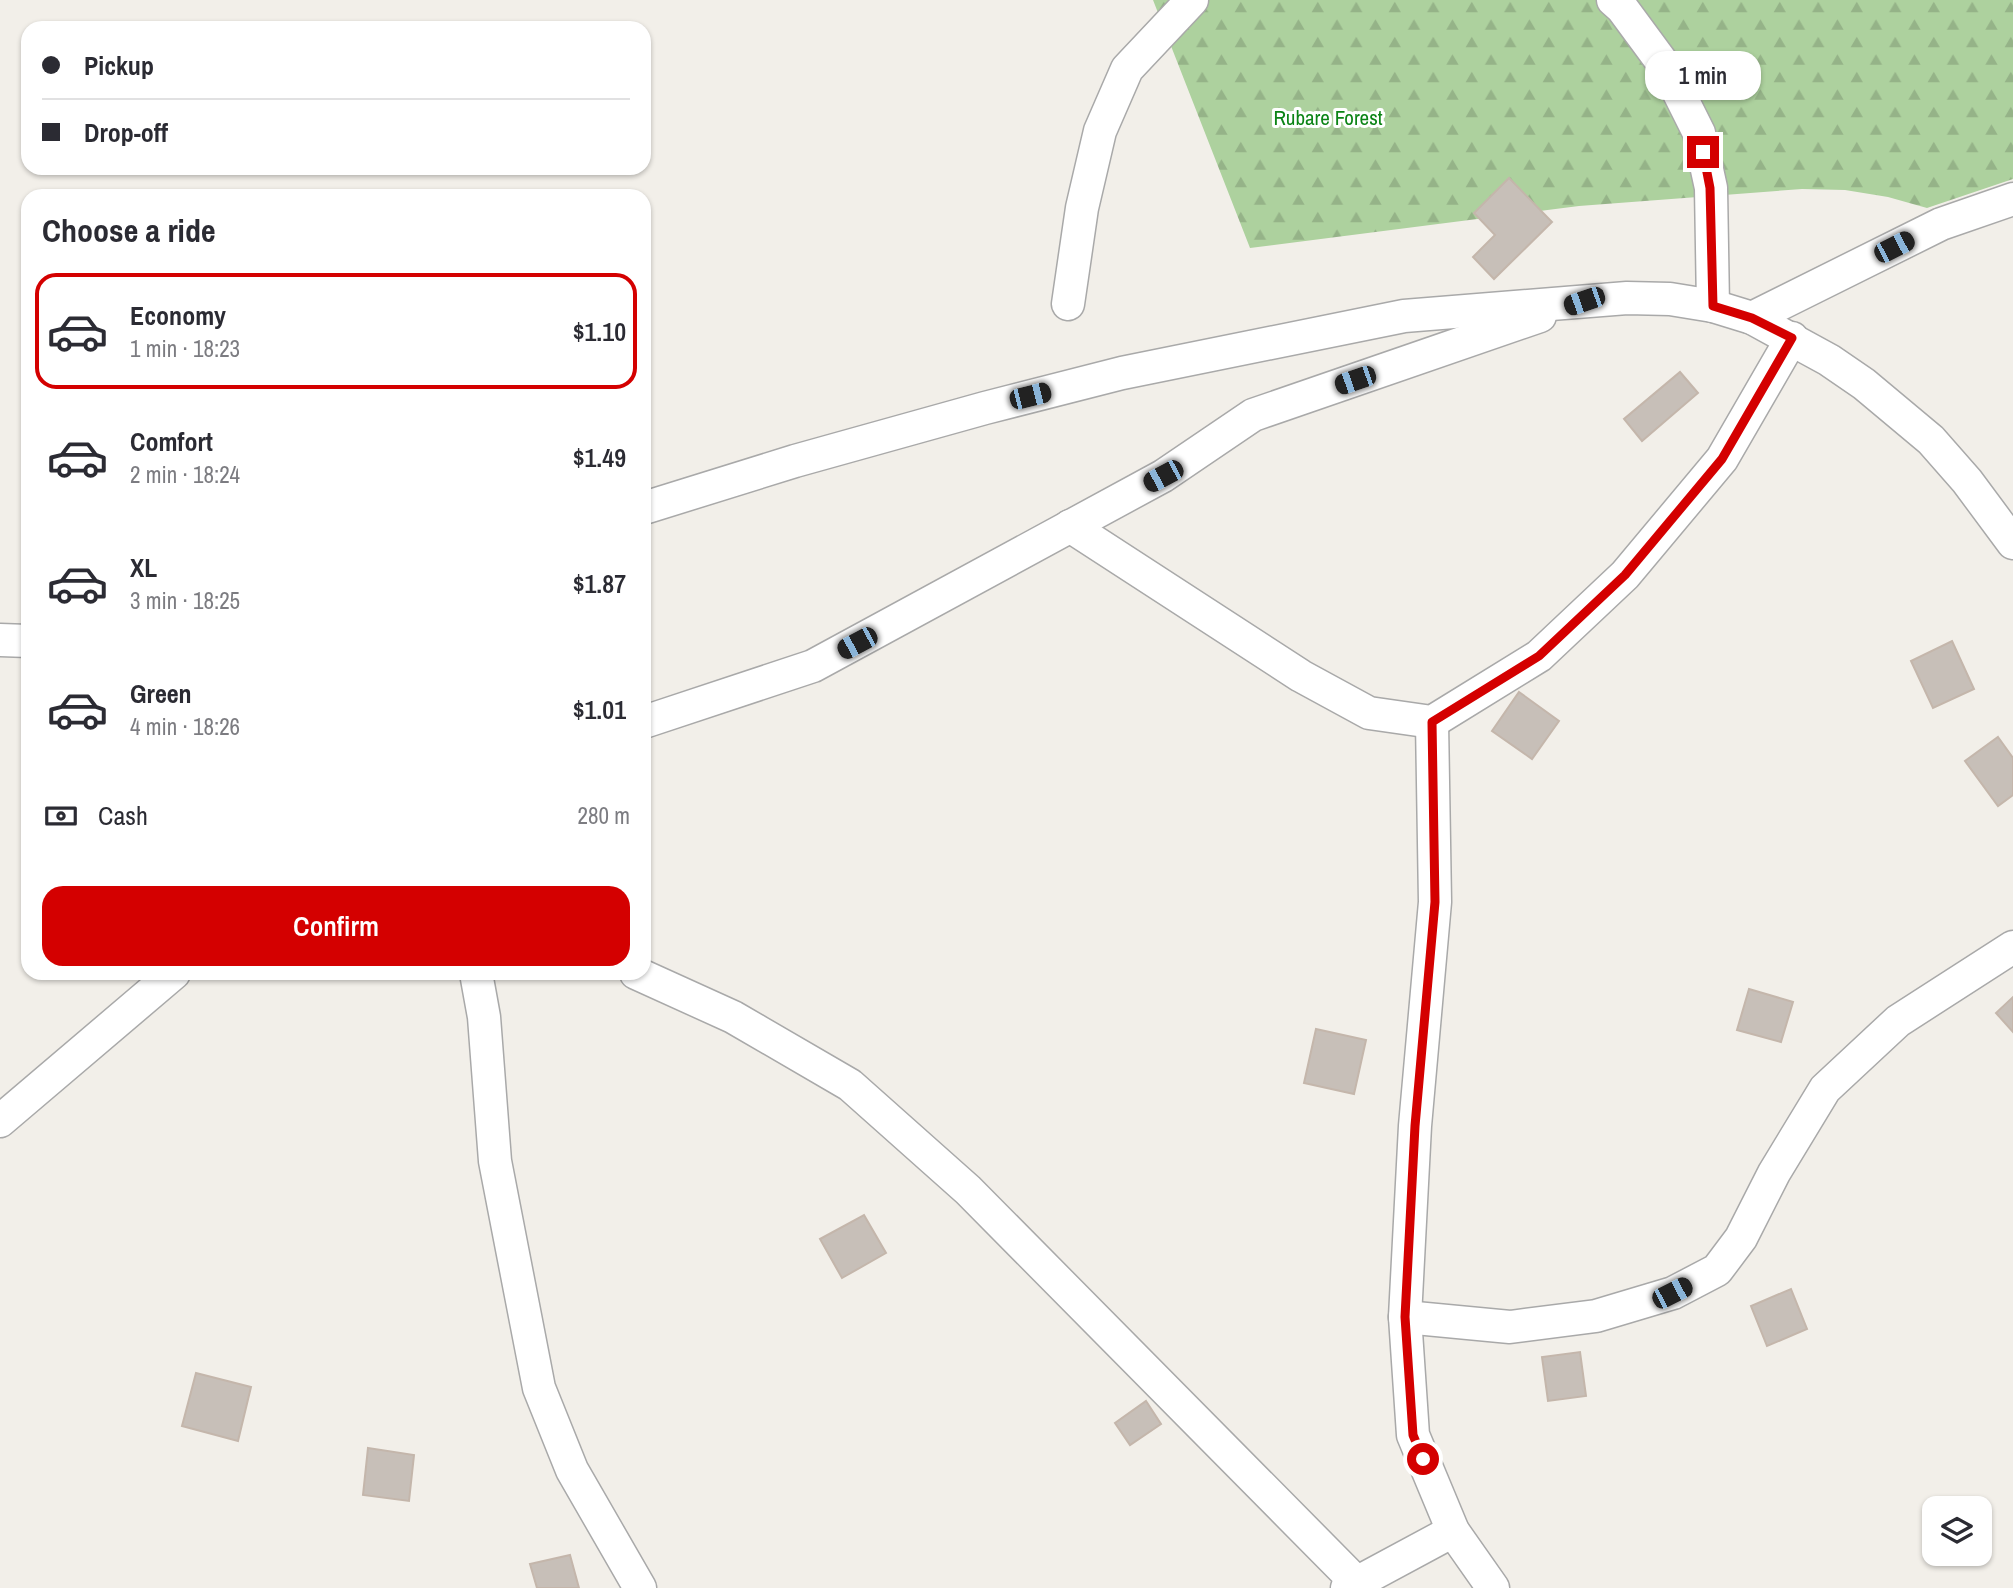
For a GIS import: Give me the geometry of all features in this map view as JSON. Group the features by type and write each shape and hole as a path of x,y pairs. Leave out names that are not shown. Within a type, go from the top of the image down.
{"street":[{"path":"1068,304 1082,208 1100,131 1127,69 1192,0"},
{"path":"1613,0 1622,8 1667,69 1699,133 1710,188 1713,306"},
{"path":"1752,318 1941,223 2013,199"},
{"path":"651,506 833,450 1122,373 1404,316 1627,298 1670,299 1713,306 1752,318 1792,338 1864,384 1931,440 1967,481 2013,543"},
{"path":"651,720 813,666 1163,476 1253,415 1584,301"},
{"path":"1070,526 1312,682 1369,713 1432,722 1539,656 1625,575 1722,459 1792,338"},
{"path":"0,640 21,641"},
{"path":"1432,722 1435,902 1415,1126 1405,1317 1413,1435 1453,1531 1493,1588"},
{"path":"1405,1317 1510,1327 1596,1316 1672,1293 1717,1270 1741,1238 1774,1173 1825,1089 1898,1021 2013,947"},
{"path":"0,1121 165,980"},
{"path":"477,980 484,1017 495,1161 539,1388 572,1470 640,1588"},
{"path":"651,980 733,1017 850,1085 968,1190 1352,1586 1453,1531"}],"green space":[{"name":"Rubare Forest","path":"1153,0 2013,0 2013,179 1927,208 1888,197 1845,190 1802,189 1579,206 1250,248"}],"building":[{"path":"1509,178 1552,222 1494,279 1473,257 1495,235 1474,213"},
{"path":"1680,372 1698,393 1642,441 1624,419"},
{"path":"1952,641 1974,689 1933,708 1911,661"},
{"path":"1519,692 1559,721 1532,759 1492,731"},
{"path":"1998,737 2013,758 2013,795 1998,806 1965,761"},
{"path":"1749,989 1793,1002 1781,1042 1737,1030"},
{"path":"2013,997 2013,1032 1996,1013"},
{"path":"1316,1029 1366,1040 1354,1094 1304,1083"},
{"path":"864,1215 886,1253 842,1278 820,1239"},
{"path":"1791,1289 1807,1329 1767,1346 1751,1306"},
{"path":"1580,1352 1586,1396 1548,1401 1542,1357"},
{"path":"196,1373 251,1387 238,1441 182,1426"},
{"path":"1146,1401 1161,1424 1130,1445 1115,1423"},
{"path":"368,1448 414,1455 409,1501 363,1495"},
{"path":"570,1555 579,1588 537,1588 530,1564"}],"route":[{"path":"1423,1459 1413,1435 1405,1317 1415,1126 1435,902 1432,722 1539,656 1625,575 1722,459 1792,338 1752,318 1713,306 1710,188 1703,152"}]}
